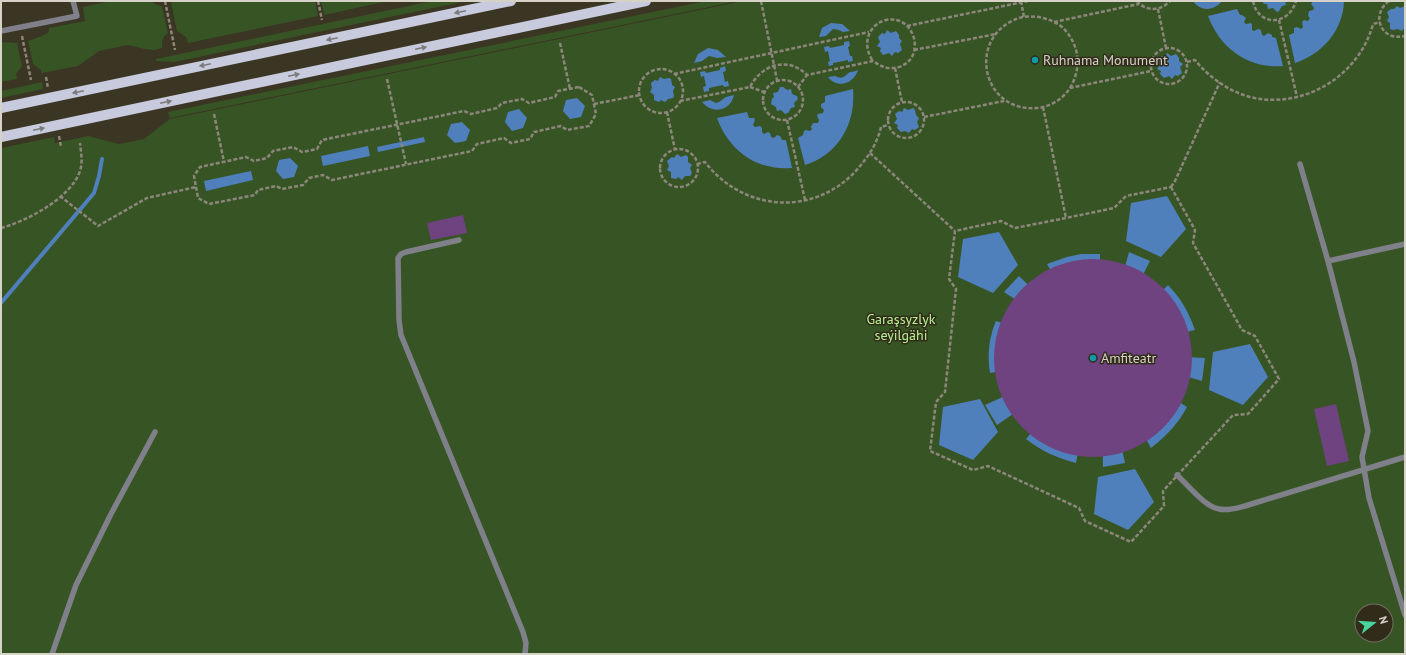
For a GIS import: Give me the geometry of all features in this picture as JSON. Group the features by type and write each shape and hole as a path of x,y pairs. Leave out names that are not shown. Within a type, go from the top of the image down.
{"main road":[{"path":"1,108 511,1"},
{"path":"1,137 646,1"}],"lane":[{"path":"1,31 77,16 73,1"},
{"path":"1300,164 1328,261 1352,355 1368,431 1362,457 1369,498 1405,616"},
{"path":"459,240 406,252 401,254 398,258 399,320 401,335 523,632 526,643 525,654"},
{"path":"1328,261 1405,244"},
{"path":"52,654 76,585 111,514 155,432"},
{"path":"1177,475 1208,504 1215,508 1227,509 1244,506 1405,456"}],"path":[{"path":"165,1 175,50"},
{"path":"318,1 322,20"},
{"path":"761,1 778,80"},
{"path":"907,26 1028,1"},
{"path":"1137,1 1139,4 1151,10 1164,7 1170,1"},
{"path":"1254,1 1256,9 1260,14 1266,18 1279,20 1286,18 1291,13 1296,1"},
{"path":"1389,1 1380,11 1380,22 1383,30 1393,37 1400,38 1405,36"},
{"path":"1021,2 1024,17"},
{"path":"1054,22 1139,4"},
{"path":"1158,9 1166,48"},
{"path":"1024,17 1038,17 1054,22 1069,35 1075,46 1078,57 1078,69 1067,93 1057,101 1043,107 1029,108 1016,106 1005,101 993,87 987,73 986,57 991,42 1000,29 1011,21 1024,17"},
{"path":"1279,20 1297,97"},
{"path":"882,21 898,21 907,26 915,38 914,50 909,60 903,65 888,69 873,61 869,56 867,48 869,32 882,21"},
{"path":"1188,62 1195,60 1203,70 1220,82 1237,92 1250,97 1277,100 1297,97 1316,91 1339,77 1357,58 1370,34 1373,24 1380,22"},
{"path":"20,28 31,80"},
{"path":"674,74 869,32"},
{"path":"914,50 996,34"},
{"path":"560,43 570,89"},
{"path":"1166,48 1175,48 1181,52 1188,62 1188,68 1183,79 1173,85 1161,83 1156,80 1152,71 1151,63 1153,57 1157,52 1166,48"},
{"path":"798,87 807,74 873,61"},
{"path":"750,87 760,73 774,65 793,65 807,74"},
{"path":"895,68 902,102"},
{"path":"661,69 668,70 674,74 680,80 683,93 677,106 667,112 658,113 646,107 642,102 640,95 642,80 653,71 661,69"},
{"path":"1070,88 1152,71"},
{"path":"46,77 50,97"},
{"path":"387,79 406,164"},
{"path":"778,80 790,81 798,87 802,95 803,102 798,113 787,120 775,118 765,110 762,98 767,87 778,80"},
{"path":"955,231 1001,221 1015,228 1066,218 1114,208 1126,196 1171,187 1220,82"},
{"path":"579,87 592,94 596,114 589,126 567,130 561,126 534,132 530,138 511,143 504,138 477,144 472,151 332,180 324,175 309,178 303,185 282,189 276,186 258,190 255,195 209,204 198,198 194,176 200,166 246,157 254,161 267,158 273,151 294,147 302,152 317,149 322,140 397,127 464,111 471,114 497,108 502,103 522,99 529,103 555,98 558,91 570,89 579,87"},
{"path":"680,101 750,87 764,92"},
{"path":"594,104 640,95"},
{"path":"924,117 1005,101"},
{"path":"902,102 914,104 922,112 924,117 922,130 913,138 901,138 895,135 888,125 889,113 892,108 902,102"},
{"path":"1043,107 1066,218"},
{"path":"667,112 674,150"},
{"path":"214,114 224,162"},
{"path":"787,120 805,200"},
{"path":"57,125 61,147"},
{"path":"697,164 705,162 725,183 748,196 786,203 805,200 824,194 847,180 856,172 870,153 876,141 880,127 888,125"},
{"path":"1,228 20,221 41,210 72,185 82,163 80,144"},
{"path":"683,149 688,152 693,156 697,164 697,174 690,184 684,187 678,188 666,183 660,172 660,166 665,155 674,150 683,149"},
{"path":"870,153 955,231"},
{"path":"60,196 98,226 147,198 196,187"},
{"path":"955,231 949,279 956,289 947,376 945,392 936,402 930,451 973,470 988,466 1079,508 1085,521 1131,542 1164,506 1163,491 1177,475 1233,414 1248,414 1279,379 1255,336 1242,330 1193,243 1195,230 1171,187"}],"green space":[{"path":"111,1 150,1 162,6 168,33 163,39 162,48 154,50 128,45 99,51 78,66 42,73 40,69 33,64 28,41 49,32 49,28 85,21 83,7"},
{"path":"175,1 315,1 318,16 188,43 186,37 177,31 171,3"},
{"path":"321,1 388,1 324,15"},
{"path":"432,1 467,1 174,62 156,61 156,59"},
{"path":"706,1 738,1 170,118 168,112"},
{"name":"Garaşsyzlyk seýilgähi","path":"743,1 1405,1 1405,654 1,654 1,148 54,137 55,143 88,136 119,144 144,139 170,119"},
{"path":"1,42 17,43 22,66 16,74 17,79 1,82"},
{"path":"42,82 43,89 1,98 1,91"}],"water":[{"path":"1193,1 1222,1 1215,7 1208,9 1196,5"},
{"path":"1262,1 1285,1 1286,5 1282,6 1277,12 1273,8 1268,9 1267,4 1264,4"},
{"path":"1313,1 1344,1 1343,12 1340,22 1329,40 1314,54 1295,63 1289,35 1294,33 1294,28 1297,27 1301,29 1303,27 1302,22 1304,20 1308,21 1310,18 1308,16 1309,11 1313,10 1314,8 1311,4"},
{"path":"1397,6 1400,8 1405,6 1405,27 1402,31 1398,29 1390,29 1390,23 1387,21 1389,17 1387,12"},
{"path":"1237,9 1240,15 1246,18 1244,22 1246,24 1251,23 1252,30 1261,30 1262,35 1264,36 1268,33 1272,35 1272,37 1276,38 1283,66 1258,64 1247,60 1228,47 1220,38 1208,16"},
{"path":"831,23 842,24 850,31 843,32 833,29 826,36 819,37 822,28"},
{"path":"887,30 891,33 896,31 902,41 900,44 902,50 898,53 895,52 892,56 889,53 883,55 880,51 881,48 877,46 880,42 878,37 882,33 885,34"},
{"path":"849,41 850,46 848,47 853,61 848,62 848,60 833,63 833,65 829,66 828,62 830,61 828,51 825,52 824,47 829,46 830,48 844,45 844,42"},
{"path":"708,48 718,50 726,57 717,58 709,56 702,61 694,63 698,54"},
{"path":"1167,53 1171,56 1176,54 1179,61 1183,64 1180,67 1182,73 1178,76 1175,75 1172,79 1169,76 1164,78 1160,74 1161,71 1157,69 1160,65 1158,60 1162,56 1165,57"},
{"path":"725,66 726,71 723,72 725,82 728,81 729,86 724,87 723,85 709,88 709,91 704,92 703,87 706,86 704,76 701,77 700,72 705,71 706,73 720,70 720,68"},
{"path":"858,70 853,79 845,83 836,83 828,77 835,76 842,78 850,72"},
{"path":"660,77 664,79 671,79 672,85 675,87 673,91 673,98 668,99 665,102 661,100 659,102 654,100 654,95 650,92 652,88 651,83 655,80 658,81"},
{"path":"780,87 787,90 791,89 792,94 797,96 798,99 794,103 795,107 791,108 788,113 785,114 781,110 777,111 776,107 771,104 774,97 773,93 778,92"},
{"path":"853,89 852,114 843,136 827,153 817,160 805,165 798,138 803,135 804,131 810,131 812,129 811,127 813,123 818,123 819,120 817,116 818,114 823,113 824,110 821,107 821,104 825,102 825,96"},
{"path":"734,95 732,101 725,108 715,110 706,106 702,102 710,100 716,103 726,97"},
{"path":"577,98 585,106 581,117 570,119 563,111 566,100"},
{"path":"904,108 908,110 913,108 919,118 917,122 919,127 915,130 912,129 909,133 905,131 901,132 897,128 898,125 894,123 897,119 895,114 899,111 902,112"},
{"path":"519,109 527,118 523,128 512,131 505,122 508,112"},
{"path":"747,112 749,118 754,118 755,120 753,125 755,127 760,126 764,134 768,132 770,133 771,137 774,138 777,135 780,136 782,140 786,140 792,168 767,166 756,162 737,149 729,140 722,130 717,118"},
{"path":"462,122 470,130 466,141 455,143 447,135 451,124"},
{"path":"424,137 425,142 378,152 377,147"},
{"path":"368,146 370,156 323,166 321,156"},
{"path":"677,154 681,157 686,155 688,157 688,162 692,165 690,168 692,173 690,176 685,176 682,180 678,177 676,179 671,178 671,172 667,170 669,166 667,161 672,157 674,158"},
{"path":"290,158 298,166 294,177 283,179 276,171 279,160"},
{"path":"251,171 253,180 206,191 204,181"},
{"path":"1167,196 1186,229 1161,257 1126,241 1131,203"},
{"path":"999,232 1018,265 993,293 958,277 963,239"},
{"path":"1129,252 1150,261 1132,296 1119,289"},
{"path":"1081,254 1100,254 1100,293 1089,293 1067,299 1047,264"},
{"path":"1019,276 1049,305 1039,315 1004,292"},
{"path":"1168,285 1184,306 1195,330 1158,339 1151,324 1142,311"},
{"path":"996,321 1036,334 1032,350 1032,366 990,373 989,347"},
{"path":"1250,344 1268,377 1243,405 1209,390 1213,352"},
{"path":"1166,356 1205,358 1202,381 1165,370"},
{"path":"1029,385 1036,398 997,425 985,405"},
{"path":"1152,385 1187,407 1180,419 1162,439 1151,448 1129,408 1143,398"},
{"path":"980,399 998,432 973,460 939,445 943,407"},
{"path":"1055,405 1070,414 1084,418 1076,463 1050,454 1026,439"},
{"path":"1116,423 1125,463 1103,467 1102,426"},
{"path":"1135,469 1154,502 1128,530 1094,514 1098,477"}],"building":[{"path":"463,215 467,233 431,240 427,223"},
{"name":"Amfiteatr","path":"1083,259 1103,259 1122,263 1140,270 1156,281 1170,295 1181,311 1185,320 1192,348 1192,368 1188,387 1181,405 1170,421 1156,435 1140,446 1122,453 1103,457 1083,457 1064,453 1046,446 1030,435 1016,421 1005,405 998,387 994,368 994,348 998,329 1005,311 1016,295 1030,281 1046,270 1064,263"},
{"path":"1336,404 1349,461 1327,466 1314,409"}],"waterway":[{"path":"1,303 94,193 102,159"}],"place":[{"name":"Ruhnama Monument","path":"1035,60"},
{"name":"Amfiteatr","path":"1093,358"}]}
